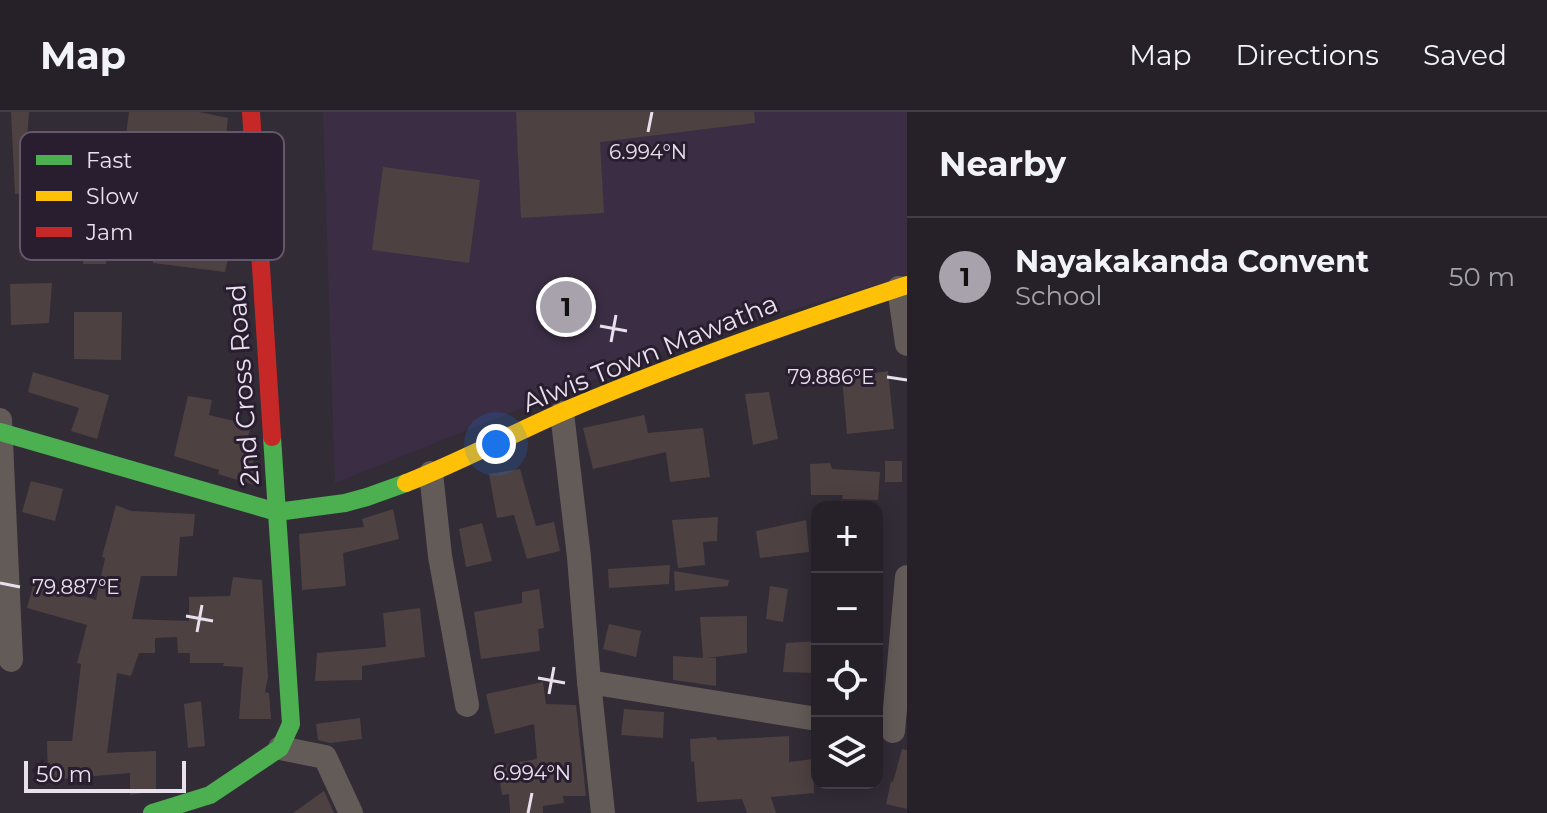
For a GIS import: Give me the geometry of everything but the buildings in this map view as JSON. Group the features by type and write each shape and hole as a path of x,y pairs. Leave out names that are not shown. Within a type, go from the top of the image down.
{"street":[{"name":"2nd Cross Road","path":"251,112 252,132"},
{"name":"2nd Cross Road","path":"261,260 291,724 280,748"},
{"name":"Alwis Town Mawatha","path":"0,427 277,512 318,507 365,497 431,473 562,413 763,334 903,286"},
{"path":"903,286 907,344"},
{"path":"562,413 603,813"},
{"path":"0,427 11,660"},
{"path":"431,473 440,556 467,705"},
{"path":"892,731 907,577"},
{"path":"589,682 811,718"},
{"path":"152,813 210,795 280,748 325,757 351,813"}],"shaded area":[{"path":"323,112 907,112 907,276 697,338 335,483"}],"traffic: fast":[{"path":"0,432 277,512 345,503 406,483"},
{"path":"152,813 210,795 280,748 291,724 272,437"}],"traffic: slow":[{"path":"406,483 647,377 907,285"}],"traffic: jam":[{"path":"251,112 252,132"},
{"path":"261,260 272,437"}],"place":[{"name":"Nayakakanda Convent","path":"566,307"}]}
